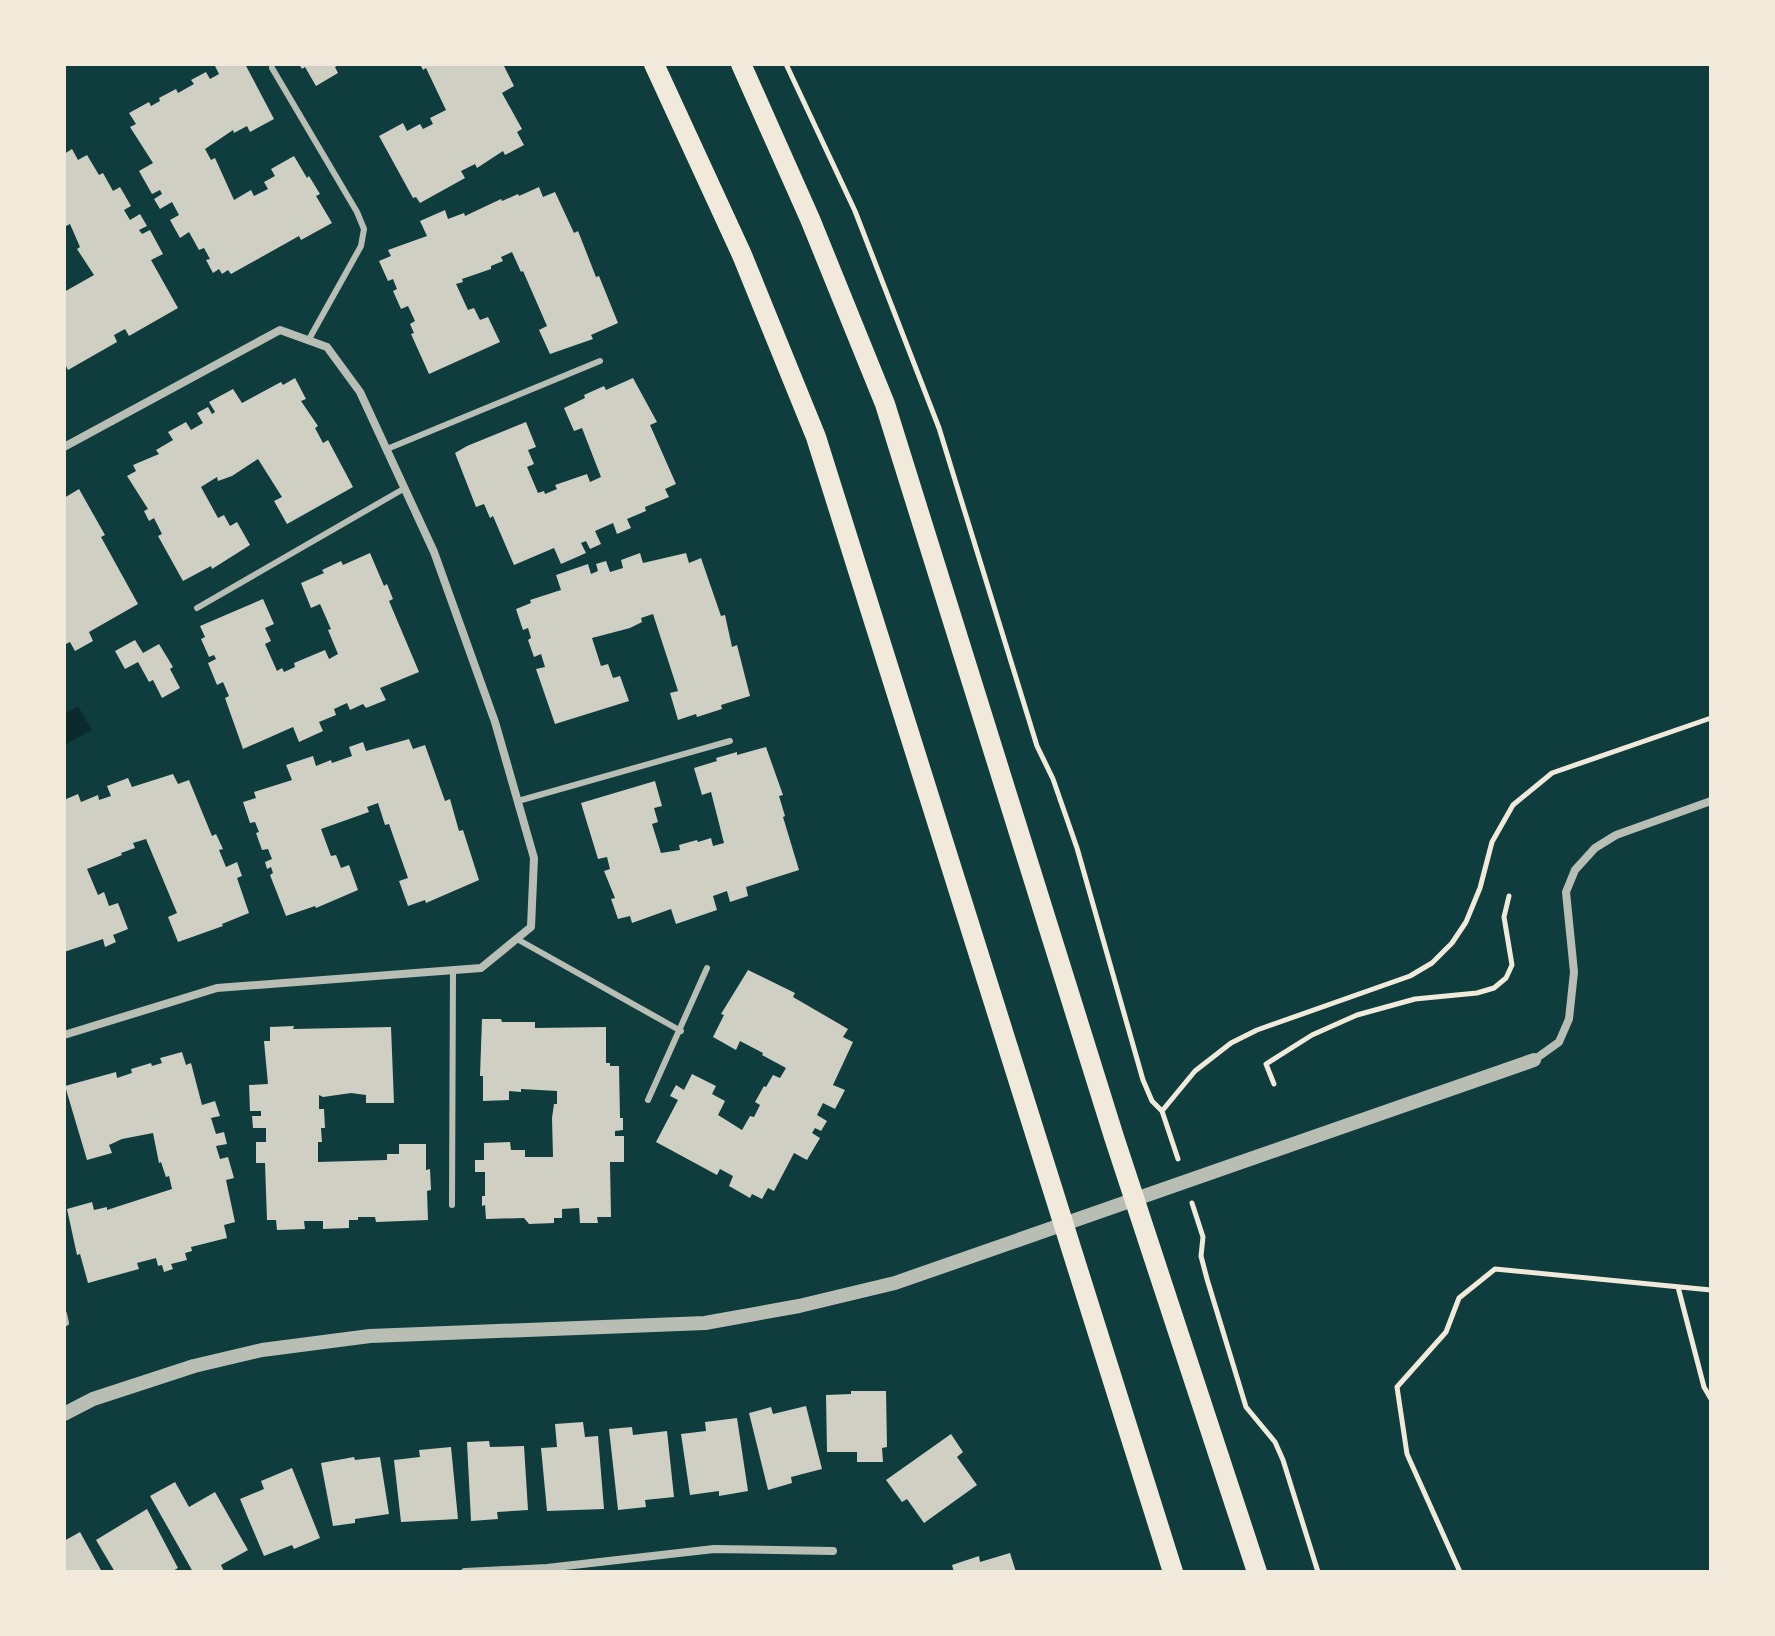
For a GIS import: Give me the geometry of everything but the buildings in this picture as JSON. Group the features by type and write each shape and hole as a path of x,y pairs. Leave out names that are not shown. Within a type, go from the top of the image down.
{"main road":[{"path":"654,64 742,255 816,437 1173,1572"},
{"path":"741,64 810,219 885,404 1114,1137 1257,1572"}],"street":[{"path":"64,447 280,330 327,347 360,392 434,552 495,722 534,858 531,927 481,968 217,988 64,1035"},
{"path":"64,1414 93,1399 194,1366 262,1350 370,1336 705,1323 784,1309 895,1283 1534,1060 1559,1042 1569,1019 1574,972 1566,892 1575,870 1595,848 1616,835 1711,801"},
{"path":"465,1572 548,1570 714,1549 833,1551"}],"lane":[{"path":"272,68 364,229 361,246 308,341"},
{"path":"387,449 600,361"},
{"path":"197,608 405,488"},
{"path":"518,801 730,741"},
{"path":"517,939 681,1031"},
{"path":"648,1100 707,968"},
{"path":"452,1205 453,970"},
{"path":"64,1314 66,1323"}],"path":[{"path":"786,64 855,211 939,428 1037,746 1053,779 1077,848 1143,1080 1152,1101 1162,1111 1195,1071 1231,1043 1257,1030 1410,976 1432,963 1452,943 1466,922 1480,888 1492,842 1513,805 1552,773 1711,718"},
{"path":"1274,1084 1266,1064 1312,1035 1357,1015 1415,999 1477,993 1494,988 1506,978 1512,965 1504,917 1509,896"},
{"path":"1203,1245 1201,1256 1207,1279 1246,1407 1275,1442 1283,1460 1318,1572"},
{"path":"1460,1572 1407,1454 1397,1387 1446,1332 1459,1298 1495,1269 1711,1290"},
{"path":"1678,1287 1704,1387 1711,1399"}],"water":[{"path":"78,706 92,730 64,745 64,714"}]}
